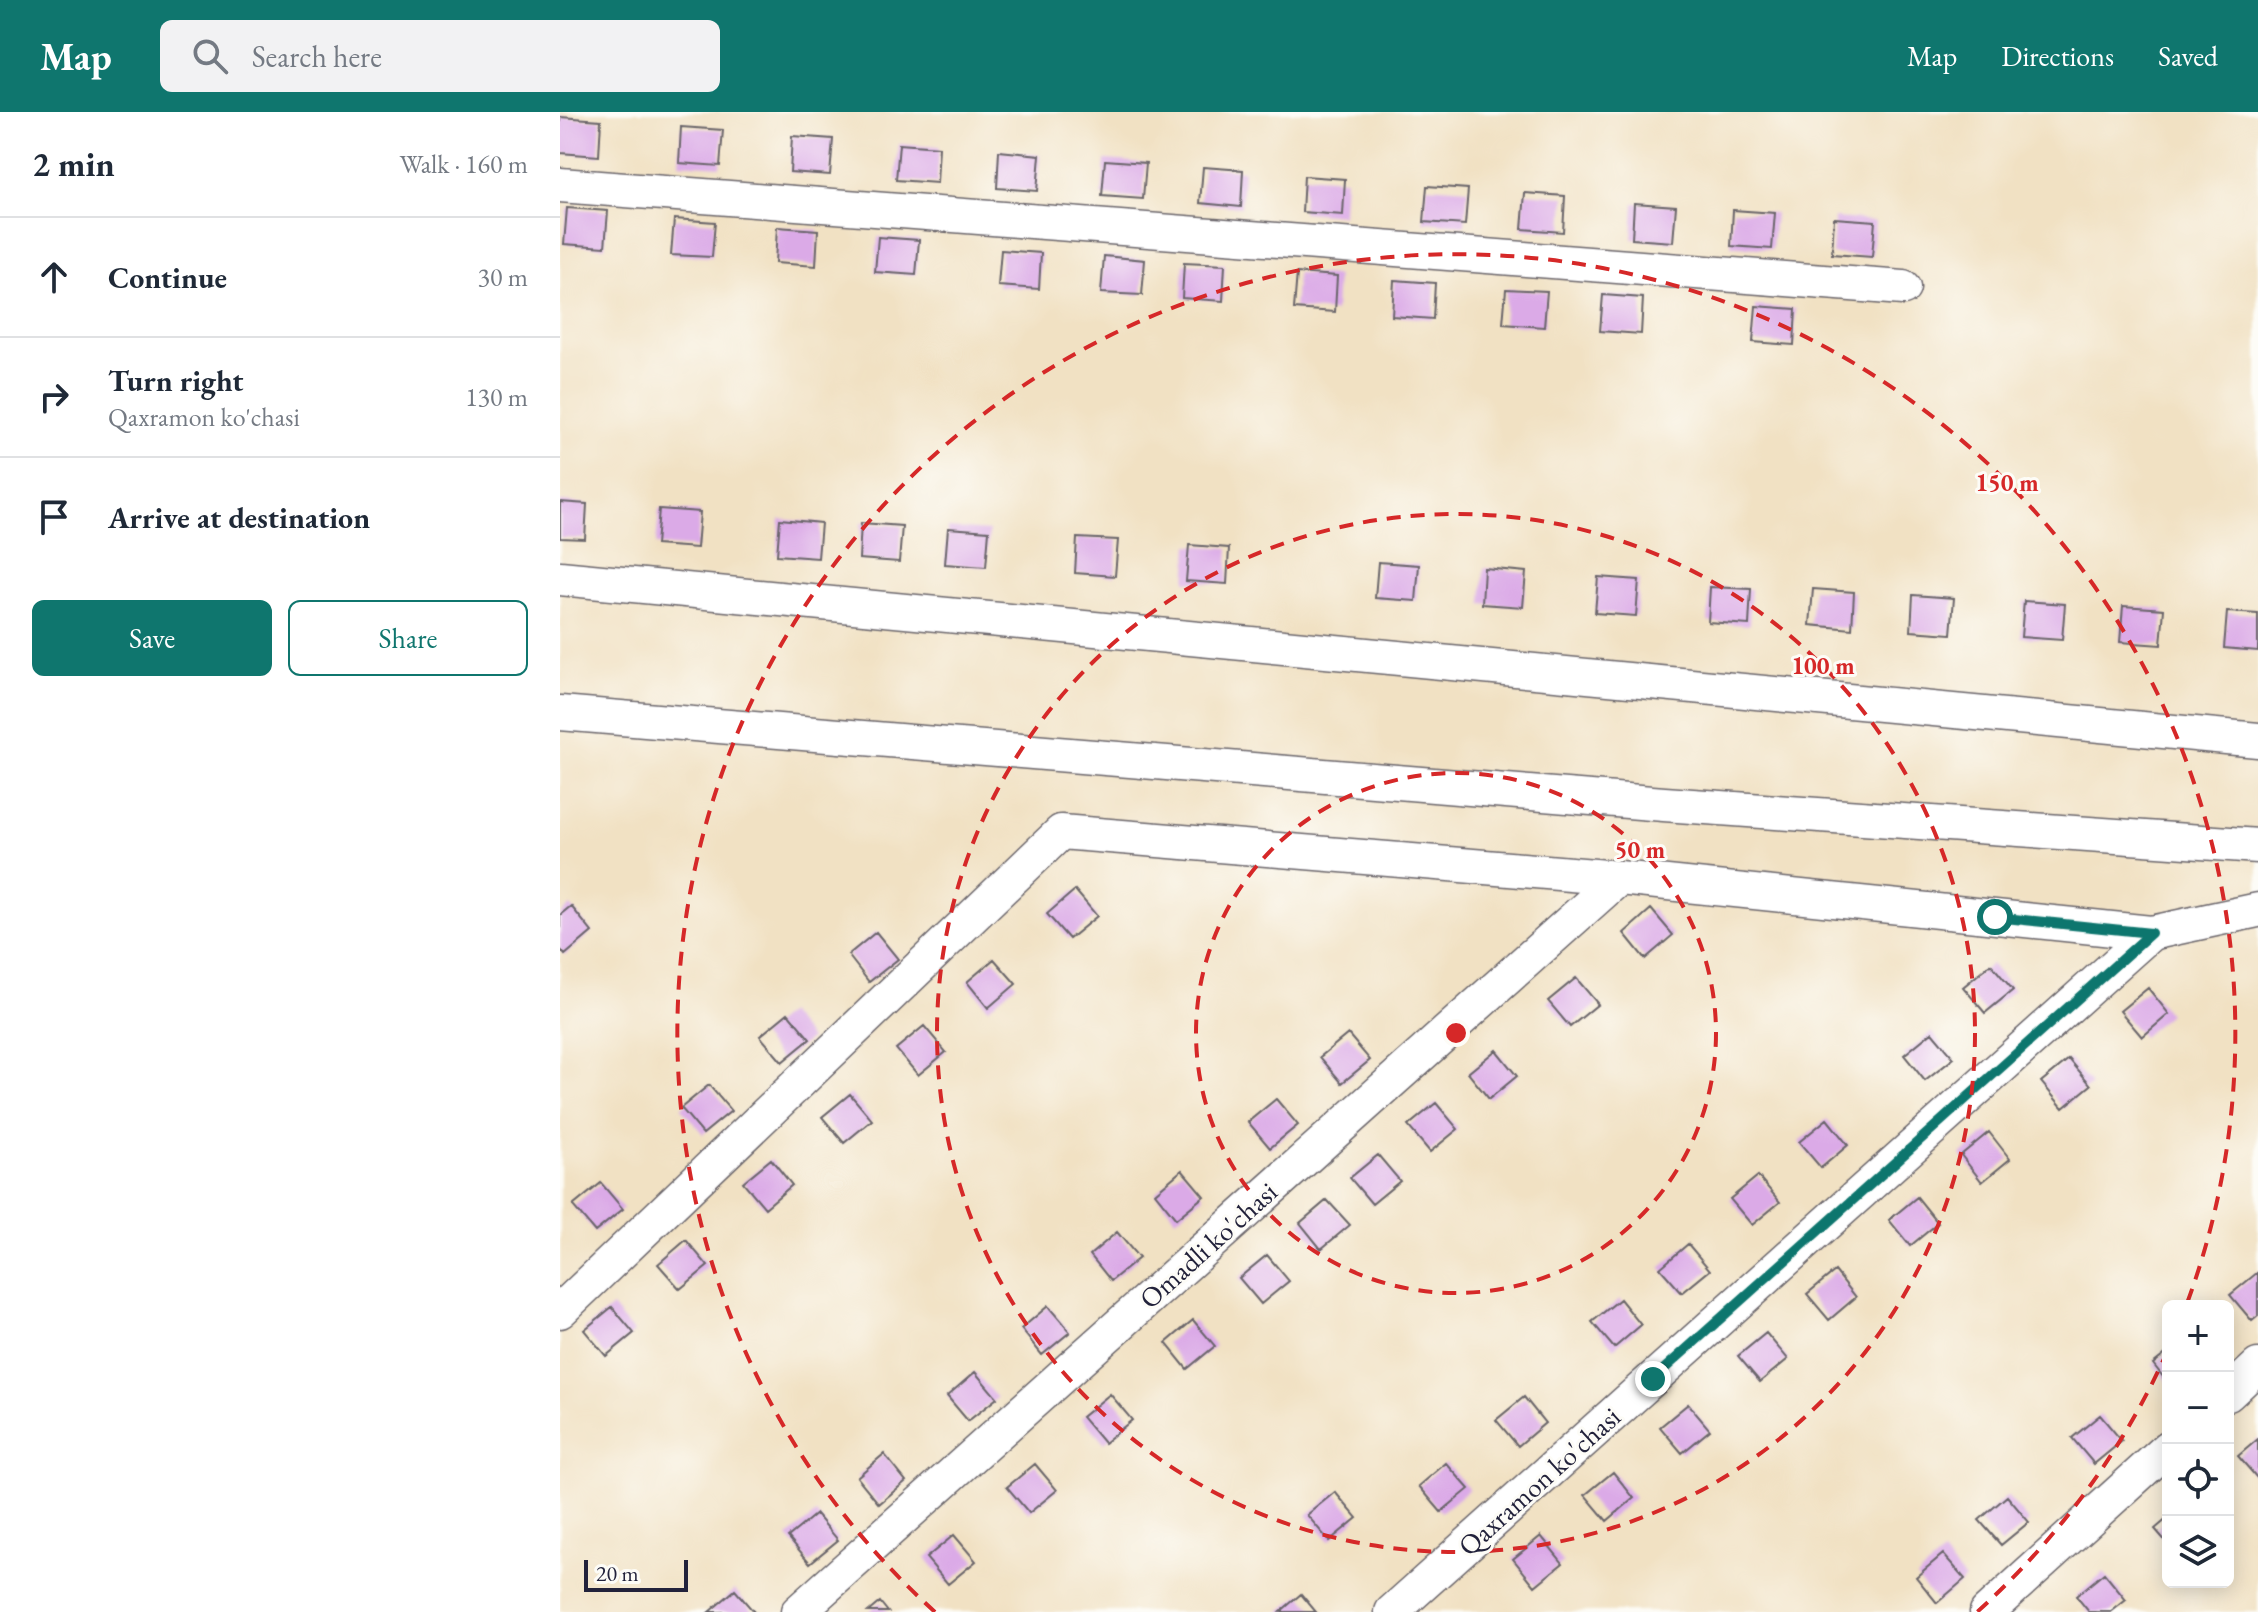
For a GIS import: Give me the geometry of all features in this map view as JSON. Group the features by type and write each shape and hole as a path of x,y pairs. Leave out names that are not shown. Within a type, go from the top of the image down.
{"street":[{"path":"560,185 1903,288"},
{"path":"560,578 2258,740"},
{"path":"560,713 1664,804 2258,846"},
{"path":"560,1311 1061,832 1619,878 2151,933 2258,910"},
{"name":"Omadli ko'chasi","path":"798,1612 1619,878"},
{"name":"Qaxramon ko'chasi","path":"1392,1612 2151,933"},
{"path":"2234,1388 2258,1366"},
{"path":"1987,1612 2162,1453"}],"building":[{"path":"560,117 601,120 599,156 560,153"},
{"path":"681,127 723,130 720,166 679,163"},
{"path":"792,136 833,139 830,175 790,172"},
{"path":"899,144 939,147 937,183 896,180"},
{"path":"999,151 1040,155 1037,191 997,188"},
{"path":"1105,160 1146,163 1143,199 1102,196"},
{"path":"1203,167 1243,170 1241,207 1200,203"},
{"path":"1304,176 1345,179 1343,215 1302,212"},
{"path":"1427,186 1468,189 1465,225 1424,222"},
{"path":"1525,193 1565,196 1563,232 1522,229"},
{"path":"1634,203 1676,206 1673,242 1632,239"},
{"path":"567,208 608,211 605,247 564,244"},
{"path":"1733,210 1775,213 1772,249 1731,246"},
{"path":"1834,218 1875,221 1872,257 1832,254"},
{"path":"674,219 715,222 712,257 671,255"},
{"path":"777,227 818,230 816,266 775,263"},
{"path":"878,237 919,240 916,275 875,272"},
{"path":"1001,250 1041,253 1039,289 998,286"},
{"path":"1104,256 1145,260 1142,295 1101,293"},
{"path":"1184,263 1225,265 1223,301 1182,298"},
{"path":"1297,273 1337,276 1335,312 1294,309"},
{"path":"1394,280 1435,283 1433,319 1392,316"},
{"path":"1506,289 1547,291 1544,327 1503,324"},
{"path":"1603,295 1643,298 1641,334 1600,331"},
{"path":"1756,306 1796,309 1794,345 1753,342"},
{"path":"560,502 587,504 585,539 560,538"},
{"path":"659,509 700,512 697,548 656,545"},
{"path":"780,519 821,523 818,558 777,555"},
{"path":"861,523 902,526 899,562 859,559"},
{"path":"948,528 989,531 986,567 945,564"},
{"path":"1077,538 1118,540 1115,576 1075,573"},
{"path":"1189,545 1229,548 1227,584 1186,581"},
{"path":"1378,562 1419,565 1416,601 1375,598"},
{"path":"1484,568 1526,572 1523,607 1482,604"},
{"path":"1598,577 1639,580 1636,616 1595,613"},
{"path":"1710,587 1751,589 1749,625 1708,622"},
{"path":"1813,589 1854,592 1852,629 1810,625"},
{"path":"1913,595 1954,598 1951,634 1911,631"},
{"path":"2024,601 2065,604 2062,640 2021,637"},
{"path":"2123,606 2164,609 2161,645 2120,642"},
{"path":"2227,612 2258,614 2258,651 2224,648"},
{"path":"1075,890 1097,916 1069,939 1047,914"},
{"path":"571,906 592,932 565,955 560,949 560,915"},
{"path":"1651,909 1673,935 1645,959 1624,933"},
{"path":"876,932 898,959 869,982 848,955"},
{"path":"994,959 1016,984 988,1008 967,982"},
{"path":"1991,964 2013,990 1985,1013 1963,987"},
{"path":"1576,978 1598,1004 1570,1027 1548,1001"},
{"path":"2148,988 2169,1014 2142,1037 2120,1011"},
{"path":"788,1013 810,1039 782,1062 760,1036"},
{"path":"924,1026 946,1052 918,1075 896,1049"},
{"path":"1932,1032 1954,1058 1925,1081 1904,1055"},
{"path":"1348,1034 1370,1060 1342,1083 1320,1057"},
{"path":"1496,1050 1517,1076 1489,1099 1468,1073"},
{"path":"2069,1059 2091,1085 2063,1108 2041,1082"},
{"path":"709,1085 731,1111 703,1134 681,1108"},
{"path":"850,1094 872,1120 844,1143 822,1117"},
{"path":"1276,1099 1298,1125 1270,1148 1248,1122"},
{"path":"1436,1103 1458,1129 1430,1152 1408,1126"},
{"path":"1827,1119 1848,1145 1821,1168 1799,1142"},
{"path":"1989,1132 2010,1159 1982,1182 1961,1155"},
{"path":"1378,1155 1400,1181 1372,1204 1350,1178"},
{"path":"771,1159 792,1185 765,1208 743,1182"},
{"path":"1182,1170 1204,1196 1176,1219 1155,1193"},
{"path":"1758,1176 1780,1202 1752,1225 1730,1199"},
{"path":"601,1183 623,1209 595,1232 573,1206"},
{"path":"1917,1197 1938,1223 1910,1246 1889,1220"},
{"path":"1327,1200 1350,1225 1321,1249 1300,1223"},
{"path":"1117,1232 1139,1258 1111,1281 1090,1255"},
{"path":"686,1240 708,1266 680,1289 658,1264"},
{"path":"1688,1244 1710,1270 1682,1293 1660,1268"},
{"path":"1267,1255 1289,1281 1261,1304 1239,1278"},
{"path":"1835,1271 1856,1297 1829,1320 1807,1294"},
{"path":"2258,1272 2258,1316 2252,1321 2230,1295"},
{"path":"1620,1299 1641,1325 1614,1348 1592,1322"},
{"path":"1048,1306 1070,1332 1042,1355 1021,1329"},
{"path":"612,1307 634,1333 606,1356 584,1330"},
{"path":"1193,1320 1215,1346 1187,1369 1166,1343"},
{"path":"1766,1333 1788,1359 1760,1382 1738,1356"},
{"path":"2162,1357 2162,1375 2153,1364"},
{"path":"975,1372 997,1398 968,1421 947,1396"},
{"path":"1110,1394 1132,1420 1104,1443 1082,1417"},
{"path":"1524,1397 1545,1423 1518,1446 1496,1420"},
{"path":"1688,1404 1710,1430 1682,1453 1660,1427"},
{"path":"2100,1415 2122,1441 2094,1464 2072,1438"},
{"path":"2258,1439 2258,1479 2238,1456"},
{"path":"884,1454 906,1481 879,1504 857,1477"},
{"path":"1446,1463 1469,1489 1441,1512 1419,1486"},
{"path":"1035,1464 1057,1490 1029,1513 1007,1487"},
{"path":"1613,1472 1634,1498 1607,1521 1585,1495"},
{"path":"1335,1492 1357,1518 1329,1541 1307,1515"},
{"path":"2007,1496 2029,1522 2001,1545 1979,1520"},
{"path":"816,1514 838,1540 810,1563 788,1537"},
{"path":"2162,1523 2162,1537 2155,1529"},
{"path":"954,1535 976,1561 948,1584 926,1558"},
{"path":"1541,1536 1563,1563 1535,1586 1513,1559"},
{"path":"1943,1554 1965,1579 1937,1603 1916,1577"},
{"path":"2104,1573 2126,1600 2111,1612 2089,1612 2076,1596"},
{"path":"735,1590 754,1612 709,1612"},
{"path":"1301,1594 1316,1612 1280,1612"},
{"path":"880,1602 888,1612 868,1612"}],"route":[{"path":"1653,1379 2151,933 1995,917"}]}
